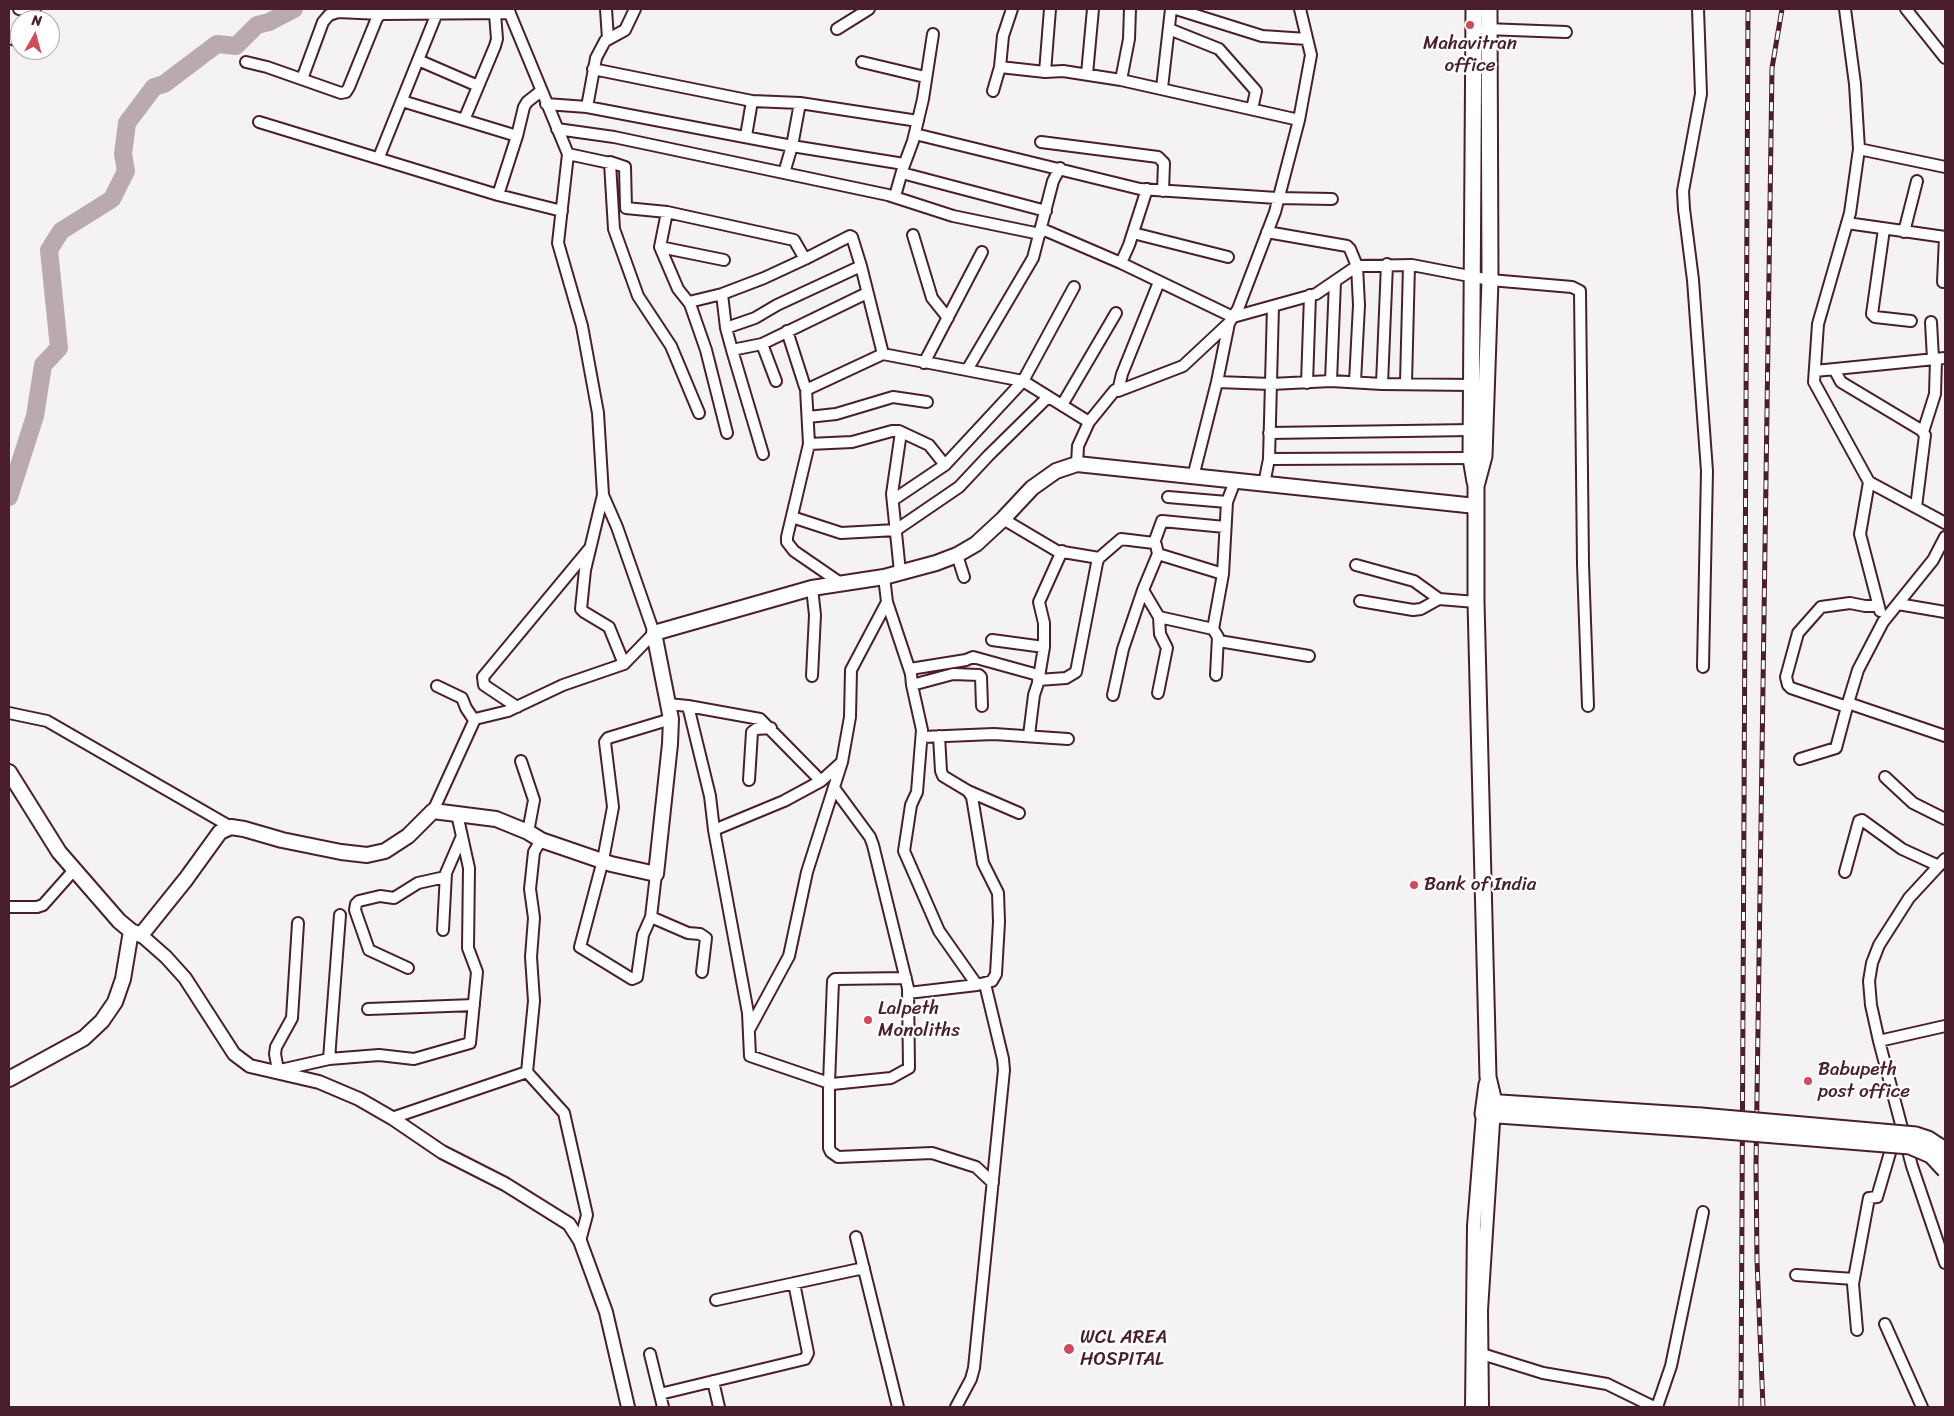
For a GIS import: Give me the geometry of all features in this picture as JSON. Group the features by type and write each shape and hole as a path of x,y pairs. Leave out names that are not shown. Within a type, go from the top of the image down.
{"main road":[{"path":"1474,9 1481,29 1490,280 1484,456 1476,486"},
{"path":"1489,9 1481,29 1473,277 1471,430 1471,458 1476,486 1476,602 1489,1108 1701,1123 1916,1135 1934,1142 1945,1150"},
{"path":"9,1080 84,1038 102,1021 114,1002 123,979 136,933 186,879 220,832 231,827 290,842 367,855 384,851 408,836 433,811 496,819 528,832 541,840 611,864 656,874 671,719 654,633 812,588 884,577 936,563 957,555 976,544 1032,488 1056,470 1077,464 1476,506"},
{"path":"9,772 13,784 59,852 119,921 136,933"},
{"path":"1701,1123 1910,1146 1931,1155 1945,1170"}],"street":[{"path":"19,9 35,9"},
{"path":"606,9 608,39"},
{"path":"587,107 596,58 605,41 626,30 635,9"},
{"path":"838,29 869,9"},
{"path":"993,91 1000,67 1003,36 1012,9"},
{"path":"1044,72 1050,9"},
{"path":"1087,74 1093,9"},
{"path":"1121,80 1129,39 1130,9"},
{"path":"1162,88 1171,9"},
{"path":"1176,9 1262,36 1307,40"},
{"path":"1077,464 1078,446 1090,422 1115,390 1183,366 1231,320 1238,309 1275,212 1277,198 1299,120 1311,55 1300,9"},
{"path":"1698,9 1701,94 1683,191 1693,280 1707,471 1703,667"},
{"path":"1845,9 1855,84 1859,149 1847,224 1818,324 1814,371 1816,386 1869,482 1945,523"},
{"path":"1906,9 1945,58"},
{"path":"302,79 323,22 329,15 338,12 380,14 413,11 495,14 509,11 568,154 558,243 582,326 598,413 603,495 585,570 581,608 584,612 608,627 624,664"},
{"path":"379,157 418,60 433,12"},
{"path":"246,62 267,67 335,92 346,92 380,14"},
{"path":"464,120 496,42 495,14"},
{"path":"1169,29 1219,49 1256,90 1252,109"},
{"path":"1481,29 1566,32"},
{"path":"896,196 918,121 933,34"},
{"path":"418,60 478,86"},
{"path":"862,62 925,76"},
{"path":"1000,67 1044,72 1064,71 1121,80 1299,120"},
{"path":"593,69 752,100 800,103 918,121"},
{"path":"498,195 525,104 541,91"},
{"path":"746,136 752,100"},
{"path":"402,101 517,136"},
{"path":"784,173 792,146 800,103"},
{"path":"546,104 587,107 746,136 903,169 1046,211"},
{"path":"260,122 498,195 562,211"},
{"path":"557,129 614,137 896,196 953,216 1041,232 1121,263 1231,320 1316,294 1356,266 1409,265 1490,280 1577,288 1581,294 1583,564 1588,706"},
{"path":"915,134 1140,189 1277,198 1332,199"},
{"path":"1041,142 1158,156 1164,163 1163,191"},
{"path":"1859,149 1945,167"},
{"path":"568,154 610,162 625,167 626,208 667,212 794,240 805,259"},
{"path":"610,162 614,229 638,296 671,346 699,413"},
{"path":"967,370 1033,258 1053,181 1060,168"},
{"path":"1904,232 1916,181"},
{"path":"1121,263 1147,189"},
{"path":"667,212 660,247 678,289 689,302 706,350 726,433"},
{"path":"1847,224 1945,237 1942,282"},
{"path":"1884,229 1872,314 1875,318 1911,321"},
{"path":"1267,232 1347,246 1350,249 1356,266 1358,304 1355,382"},
{"path":"1133,233 1228,256"},
{"path":"913,235 932,298 948,318"},
{"path":"689,302 722,294 805,259 850,236 852,237 861,266 883,354"},
{"path":"660,247 724,260"},
{"path":"924,363 982,252"},
{"path":"1382,384 1387,264"},
{"path":"1406,384 1409,265"},
{"path":"726,328 755,318 777,305 861,266"},
{"path":"1331,381 1335,281"},
{"path":"1118,390 1122,374 1159,282"},
{"path":"893,500 945,465 1023,381 1074,287"},
{"path":"732,350 762,344 867,293"},
{"path":"722,294 726,328 763,454"},
{"path":"1307,383 1310,296"},
{"path":"1264,484 1269,459 1273,306"},
{"path":"1062,405 1116,313"},
{"path":"1194,477 1231,320"},
{"path":"1923,432 1935,394 1938,359 1931,322"},
{"path":"786,331 806,389 809,444 787,537 790,547 842,584"},
{"path":"762,344 776,381"},
{"path":"806,389 810,389 883,354 1023,381 1090,422"},
{"path":"1814,371 1938,359"},
{"path":"1834,369 1841,382 1923,432 1926,440 1916,507"},
{"path":"1217,382 1271,384 1331,381 1382,384 1473,385"},
{"path":"808,418 836,414 893,397 927,402"},
{"path":"792,517 841,533 896,530 959,487 1048,397"},
{"path":"1269,433 1471,430"},
{"path":"809,444 852,442 892,431 901,432 929,446 945,465"},
{"path":"900,572 892,487 901,432"},
{"path":"1269,459 1471,458"},
{"path":"1213,630 1223,574 1224,527 1227,502 1235,481"},
{"path":"1869,482 1860,534 1883,622"},
{"path":"433,811 474,720 508,711 563,685 624,664 654,633 617,527 603,495"},
{"path":"1168,497 1227,502"},
{"path":"1003,519 1055,549 1099,558"},
{"path":"1113,695 1123,649 1143,590 1158,554 1154,543 1162,521 1224,527"},
{"path":"1800,759 1836,748 1858,670 1883,622 1933,560 1945,537"},
{"path":"910,669 966,660 973,657 1038,679 1066,678 1076,672 1099,558 1121,539 1154,543"},
{"path":"518,707 484,685 483,677 590,548"},
{"path":"1029,735 1034,695 1044,647 1044,622 1039,602 1062,551"},
{"path":"1158,554 1223,574"},
{"path":"957,555 964,577"},
{"path":"1356,565 1414,581 1439,599 1476,602"},
{"path":"884,577 887,602 910,669 922,734 917,792 911,805 904,851 939,931 981,985 1004,1063 974,1368 971,1379 956,1407"},
{"path":"812,588 815,615 812,676"},
{"path":"1143,590 1159,617 1160,634 1167,648 1158,693"},
{"path":"1360,601 1413,610 1439,599"},
{"path":"749,1029 789,956 807,872 842,762 849,721 851,670 887,602"},
{"path":"1878,606 1850,603 1821,607 1799,630 1786,677 1788,685 1791,688 1945,736"},
{"path":"1898,604 1945,612"},
{"path":"1159,617 1213,630 1218,637 1216,675"},
{"path":"992,640 1044,647"},
{"path":"1218,641 1309,656"},
{"path":"912,685 952,674 979,675 981,677 982,706"},
{"path":"437,686 462,698 474,720"},
{"path":"668,704 760,719 771,728 821,781"},
{"path":"688,706 710,796 714,830 748,1013 750,1056 830,1083 891,1078 909,1068 906,978 872,841 834,788"},
{"path":"9,713 47,721 231,827"},
{"path":"656,874 651,917 643,934 634,979 580,947 603,860 613,808 606,739 671,719"},
{"path":"748,780 752,732 756,729 771,728"},
{"path":"922,734 940,736 1029,735 1068,740"},
{"path":"940,736 941,774 945,778 968,791 1019,813"},
{"path":"521,762 534,800 528,832"},
{"path":"714,830 780,803 821,781 842,762"},
{"path":"1885,777 1913,803 1945,816"},
{"path":"908,993 981,985 992,981 996,974 999,922 998,893 983,863 972,797 968,791"},
{"path":"275,1071 329,1059 379,1055 414,1058 468,1044 471,1041 476,968 467,946 469,868 457,814"},
{"path":"1845,872 1859,821 1862,820 1902,849 1943,862 1909,898 1879,945 1872,963 1869,981 1871,1005 1879,1041 1912,1166 1945,1263"},
{"path":"442,930 445,877 447,868 462,836"},
{"path":"541,840 534,852 530,889 534,918 531,957 534,1001 527,1072 564,1113 587,1215 580,1241"},
{"path":"9,907 37,907 43,905 74,870"},
{"path":"408,968 369,950 355,910 356,904 359,901 380,896 394,898 418,883 445,877"},
{"path":"329,1059 340,915"},
{"path":"651,917 688,933 700,934 706,938 702,972"},
{"path":"275,1071 275,1050 292,1018 298,923"},
{"path":"136,933 166,957 185,978 234,1054 250,1066 302,1077 338,1089 392,1118 442,1152 505,1184 569,1224 580,1241 606,1312 628,1407"},
{"path":"906,978 833,980 829,1148 838,1157 932,1153 976,1167 993,1182"},
{"path":"368,1009 474,1005"},
{"path":"1879,1041 1945,1026"},
{"path":"392,1118 527,1072"},
{"path":"1482,1407 1481,1310 1489,1108"},
{"path":"1472,1407 1474,1226 1489,1108"},
{"path":"1857,1330 1854,1279 1869,1198 1877,1197 1900,1119"},
{"path":"1482,1354 1543,1373 1607,1384 1655,1407 1671,1366 1703,1212"},
{"path":"856,1237 898,1407"},
{"path":"716,1300 864,1268"},
{"path":"1796,1275 1854,1279"},
{"path":"660,1394 805,1359 808,1353 794,1283"},
{"path":"1885,1324 1922,1407"},
{"path":"650,1354 664,1407"},
{"path":"713,1381 719,1407"}],"waterway":[{"path":"9,497 35,416 43,365 59,348 49,250 61,231 112,199 126,171 123,154 127,123 154,87 164,84 217,44 236,46 257,25 269,22 294,9"}],"railway":[{"path":"1741,1407 1748,9"},
{"path":"1763,1407 1757,1260 1756,1165 1772,68 1782,9"}],"place":[{"name":"Mahavitran office","path":"1470,25"},
{"name":"Bank of India","path":"1414,885"},
{"name":"Lalpeth Monoliths","path":"868,1020"},
{"name":"Babupeth post office","path":"1808,1081"},
{"name":"WCL AREA HOSPITAL","path":"1069,1349"}]}
